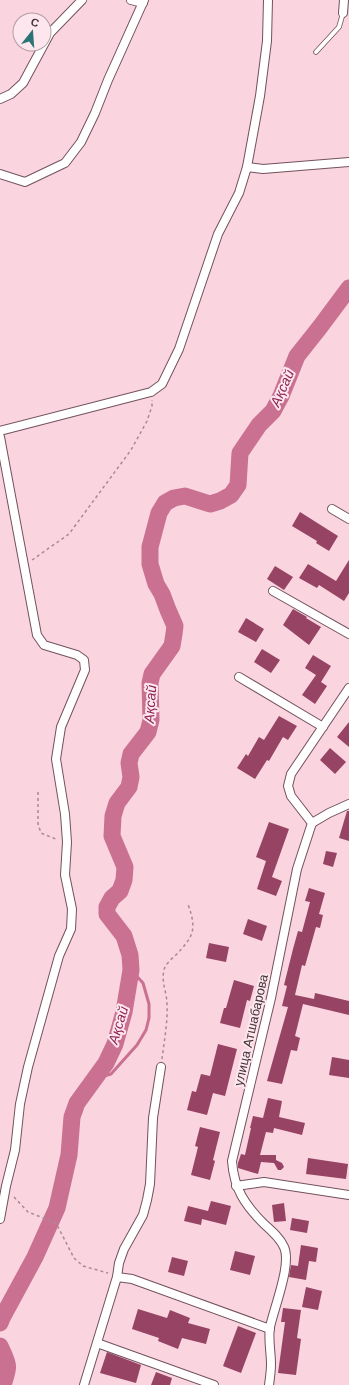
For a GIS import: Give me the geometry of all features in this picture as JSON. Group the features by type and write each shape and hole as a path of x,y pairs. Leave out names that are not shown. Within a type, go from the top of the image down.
{"street":[{"path":"0,99 11,94 23,83 50,33 82,0"},
{"path":"0,174 25,182 65,163 81,142 143,2 130,0"},
{"path":"0,431 151,392 162,384 179,349 218,234 240,192 247,167 260,96 267,40 268,0"},
{"path":"343,13 344,0"},
{"path":"247,167 263,169 349,162"},
{"path":"0,437 37,635 44,645 77,655 84,660 85,670 61,726 56,760 65,814 67,842 65,875 72,909 71,930 59,956 28,1067 20,1104 15,1150 0,1219"},
{"path":"332,509 349,519"},
{"path":"273,591 349,634"},
{"path":"239,677 323,727"},
{"path":"349,688 292,774 288,786 291,796 312,823 328,813 349,804"},
{"name":"улица Атшабарова","path":"269,1385 271,1365 270,1329 287,1261 285,1248 278,1237 253,1213 242,1198 236,1186 233,1175 232,1161 271,998 297,869 312,823"},
{"path":"84,1385 117,1276 119,1263 124,1249 143,1215 147,1200 150,1184 153,1118 161,1067"},
{"path":"236,1186 264,1182 349,1195"},
{"path":"117,1276 132,1279 270,1329"},
{"path":"97,1343 214,1385"}],"lane":[{"path":"316,52 339,27 343,13"}],"path":[{"path":"24,566 69,534 83,516 131,450 147,421 152,406 151,392"},
{"path":"38,792 38,824 41,833 51,838 67,842"},
{"path":"161,1067 168,1004 163,980 164,969 171,959 184,946 193,932 194,921 188,904"},
{"path":"6,1186 28,1212 56,1223 74,1258 84,1266 117,1276"}],"building":[{"path":"300,512 338,536 329,551 316,543 317,541 292,526"},
{"path":"349,560 349,593 344,601 319,585 317,588 299,578 308,564 336,581"},
{"path":"275,566 293,577 284,590 267,579"},
{"path":"293,609 321,627 309,645 283,625"},
{"path":"246,618 264,629 256,642 238,632"},
{"path":"262,649 280,660 271,673 254,662"},
{"path":"313,655 331,666 321,682 327,686 315,704 302,695 316,675 305,668"},
{"path":"279,716 297,726 288,740 283,737 269,761 267,760 255,779 237,768 246,754 248,756 259,737 264,740"},
{"path":"349,722 349,747 337,737"},
{"path":"330,748 346,762 335,774 320,760"},
{"path":"347,811 349,811 349,841 339,838"},
{"path":"269,822 289,829 272,877 282,881 276,896 257,889 266,861 256,857"},
{"path":"326,851 337,853 333,867 323,864"},
{"path":"309,888 325,893 319,914 323,915 320,928 316,927 305,966 302,965 295,995 314,999 315,993 349,1001 349,1015 303,1004 295,1036 300,1038 297,1051 291,1050 282,1084 267,1081 288,1007 282,1006 287,986 284,985 298,931 302,932 310,902 305,901"},
{"path":"248,919 267,926 262,941 243,934"},
{"path":"209,943 229,947 226,962 206,958"},
{"path":"234,980 254,986 250,1001 247,1000 240,1028 220,1023"},
{"path":"218,1044 237,1049 225,1096 213,1093 207,1115 187,1110 192,1091 196,1092 201,1074 210,1076"},
{"path":"332,1057 349,1060 349,1078 329,1075"},
{"path":"268,1098 282,1101 279,1117 305,1123 302,1135 274,1128 273,1133 266,1132 260,1155 276,1155 276,1160 282,1163 284,1167 281,1170 278,1170 274,1163 261,1162 258,1174 238,1168 238,1163 241,1154 245,1155 253,1116 263,1118"},
{"path":"200,1127 220,1132 210,1180 191,1175 198,1147 195,1146"},
{"path":"308,1158 348,1164 346,1179 306,1174"},
{"path":"211,1201 231,1206 226,1225 202,1219 201,1225 184,1221 188,1206 208,1211"},
{"path":"284,1203 286,1221 274,1222 272,1205"},
{"path":"292,1218 309,1221 307,1233 290,1230"},
{"path":"301,1245 318,1248 316,1262 309,1261 306,1280 289,1277 291,1265 298,1266"},
{"path":"235,1251 255,1256 250,1275 230,1270"},
{"path":"172,1257 188,1261 184,1276 168,1272"},
{"path":"306,1287 322,1291 318,1310 302,1307"},
{"path":"283,1308 301,1310 297,1338 301,1339 296,1375 278,1373 285,1322 281,1322"},
{"path":"138,1309 167,1318 170,1310 190,1318 188,1323 210,1329 206,1344 182,1338 178,1349 158,1341 159,1338 132,1329"},
{"path":"238,1326 256,1333 241,1373 223,1366"},
{"path":"107,1352 141,1365 136,1383 100,1373"},
{"path":"156,1372 172,1378 170,1385 151,1385"}],"waterway":[{"name":"Ақсай","path":"0,1323 35,1257 57,1208 69,1155 72,1117 77,1103 106,1063 115,1044 124,1012 131,970 130,955 124,936 107,914 107,907 112,898 120,891 124,880 125,867 112,836 113,816 117,803 129,787 131,777 129,763 131,754 148,732 151,720 150,683 152,674 172,646 174,634 175,626 162,594 156,584 150,564 150,547 159,513 165,503 174,498 185,496 210,504 231,495 238,485 240,453 259,425 273,411 281,396 297,356 349,288"},
{"path":"94,1079 111,1074 137,1045 146,1030 149,1018 149,1004 143,983 131,970"},
{"name":"Ақсай","path":"0,1346 8,1365 3,1385"}]}
